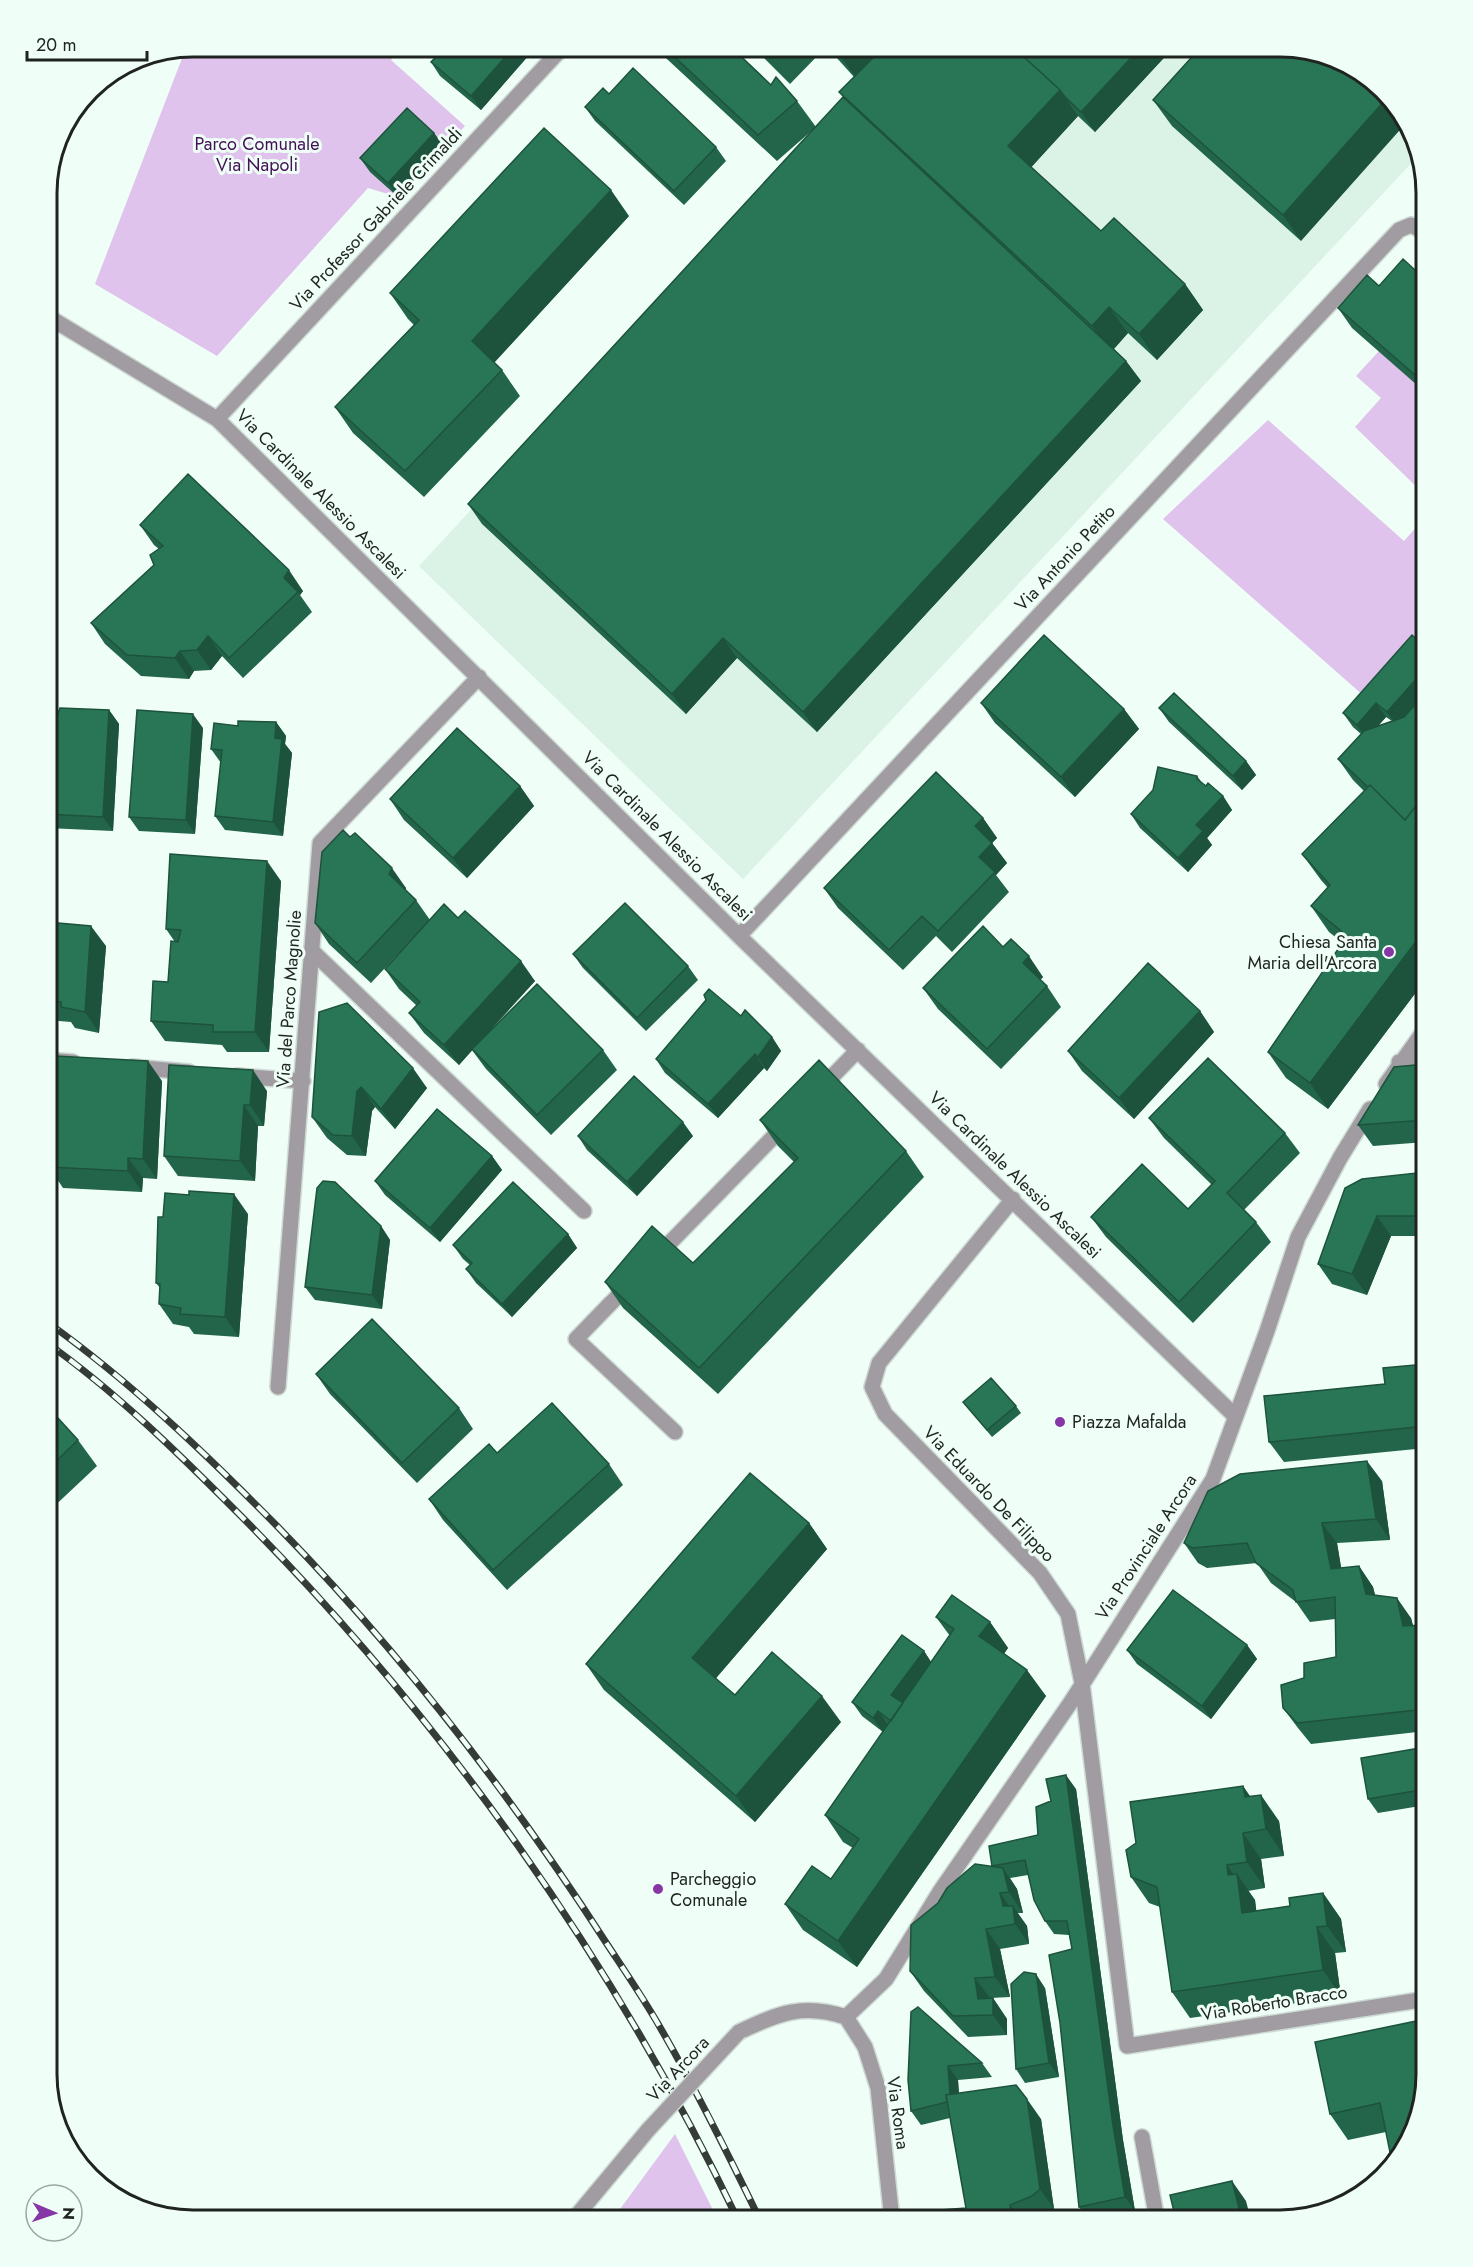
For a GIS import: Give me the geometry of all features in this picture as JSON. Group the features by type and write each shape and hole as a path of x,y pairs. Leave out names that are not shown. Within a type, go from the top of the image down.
{"street":[{"name":"Via Professor Gabriele Crimaldi","path":"217,419 554,57"},
{"name":"Via Antonio Petito","path":"739,936 1399,230 1411,225 1416,228"},
{"name":"Via Cardinale Alessio Ascalesi","path":"57,322 217,419 739,936 1013,1199 1234,1416"},
{"name":"Via del Parco Magnolie","path":"278,1387 320,843 479,677"},
{"path":"313,952 584,1211"},
{"name":"Via Provinciale Arcora","path":"846,2017 886,1979 941,1890 1082,1683 1213,1479 1234,1416 1268,1331 1298,1237 1340,1158 1400,1062 1416,1041"},
{"path":"675,1432 576,1339 858,1050"},
{"path":"57,1060 93,1064"},
{"path":"1400,1062 1416,1060"},
{"path":"117,1065 303,1081"},
{"name":"Via Eduardo De Filippo","path":"1013,1199 879,1363 872,1387 885,1414 1040,1573 1068,1614 1082,1683 1127,2046"},
{"name":"Via Roberto Bracco","path":"1127,2046 1416,2001"},
{"name":"Via Arcora","path":"581,2210 648,2130 739,2032 770,2018 797,2011 822,2009 846,2017"},
{"name":"Via Roma","path":"846,2017 865,2047 878,2088 891,2210"},
{"path":"1142,2137 1155,2210"}],"shaded area":[{"path":"891,57 1298,58 1312,61 1384,106 1406,141 1412,162 743,879 419,566"}],"green space":[{"name":"Parco Comunale Via Napoli","path":"182,57 394,57 391,60 465,126 398,197 368,188 217,356 95,284"},
{"path":"1379,351 1416,384 1416,486 1355,427 1381,398 1356,376"},
{"path":"1268,420 1404,541 1416,527 1416,655 1373,704 1163,519"},
{"path":"675,2134 713,2210 619,2210"}],"building":[{"path":"436,57 505,57 471,96 431,62"},
{"path":"675,57 742,57 771,85 776,77 797,101 758,135"},
{"path":"874,57 1024,57 1060,90 1008,146 1101,231 1114,218 1185,284 1139,334 1109,307 1092,326 839,92"},
{"path":"1024,57 1132,57 1081,112"},
{"path":"1192,57 1289,57 1332,67 1348,75 1363,85 1382,104 1283,215 1153,100"},
{"path":"633,68 716,147 674,191 585,107 603,88 609,94"},
{"path":"843,97 1126,361 803,712 723,638 672,694 468,504"},
{"path":"407,108 434,133 388,183 360,158"},
{"path":"544,128 611,190 472,341 502,370 405,471 335,407 419,320 390,293"},
{"path":"1403,259 1416,271 1416,376 1338,308 1367,275 1379,286"},
{"path":"188,474 289,570 284,578 298,592 229,658 208,636 197,650 180,651 175,658 127,655 91,623 154,565 150,555 163,546 140,525"},
{"path":"1044,635 1124,709 1061,777 981,703"},
{"path":"1412,635 1416,638 1416,679 1387,712 1376,703 1357,725 1343,713"},
{"path":"1174,693 1246,761 1233,776 1159,708"},
{"path":"1416,704 1416,806 1405,820 1370,785 1368,787 1338,759 1364,731 1404,717"},
{"path":"60,708 109,710 103,817 57,815 57,716"},
{"path":"137,710 193,714 186,820 129,817"},
{"path":"238,721 276,722 275,738 282,739 273,822 215,816 222,750 211,749 214,723 238,726"},
{"path":"457,728 520,786 453,858 390,799"},
{"path":"1158,767 1197,776 1197,779 1206,786 1208,783 1223,796 1196,825 1203,831 1178,858 1131,814 1153,790"},
{"path":"936,772 983,818 975,826 992,843 979,857 995,872 938,931 922,916 889,950 824,888"},
{"name":"Chiesa Santa Maria dell'Arcora","path":"1370,785 1405,820 1416,806 1416,941 1310,1083 1268,1052 1347,936 1311,906 1330,885 1302,854"},
{"path":"343,830 350,837 355,833 392,868 389,874 416,900 357,963 315,923 322,852"},
{"path":"170,854 267,861 255,1032 213,1032 213,1025 151,1021 153,981 168,982 171,941 178,942 181,930 166,929"},
{"path":"625,903 688,966 637,1018 573,954"},
{"path":"444,904 458,918 465,911 521,961 444,1045 409,1013 420,1002 385,969"},
{"path":"57,923 91,926 85,1012 61,1007 61,1002 57,1002"},
{"path":"983,926 1003,947 1011,939 1029,956 1023,963 1047,986 987,1049 923,988"},
{"path":"1148,963 1200,1011 1119,1098 1068,1051"},
{"path":"537,984 603,1050 537,1115 472,1049"},
{"path":"709,989 741,1016 745,1010 772,1037 758,1057 755,1054 708,1104 656,1059 706,1000 704,995"},
{"path":"347,1003 413,1068 381,1109 361,1087 357,1091 352,1136 333,1135 312,1117 319,1012"},
{"path":"57,1056 148,1061 143,1159 128,1158 128,1171 57,1167"},
{"path":"1208,1058 1285,1133 1227,1193 1256,1222 1179,1302 1091,1217 1142,1164 1188,1209 1215,1181 1149,1118"},
{"path":"819,1060 906,1151 699,1368 605,1282 652,1226 693,1263 798,1158 760,1120"},
{"path":"169,1065 253,1070 250,1105 244,1105 240,1161 164,1156"},
{"path":"1416,1065 1416,1121 1358,1125 1394,1067"},
{"path":"634,1076 683,1122 627,1182 578,1136"},
{"path":"437,1109 492,1156 430,1228 375,1181"},
{"path":"1416,1173 1416,1216 1377,1216 1352,1274 1318,1264 1345,1188 1362,1179"},
{"path":"323,1181 335,1182 381,1226 372,1295 305,1287 317,1188"},
{"path":"513,1182 568,1234 502,1304 466,1269 472,1263 453,1245"},
{"path":"189,1191 234,1194 225,1317 180,1314 181,1308 159,1304 160,1284 156,1283 158,1217 163,1217 165,1193 189,1195"},
{"path":"372,1319 459,1408 402,1463 316,1374"},
{"path":"1416,1365 1416,1427 1269,1442 1264,1396 1385,1384 1383,1368"},
{"path":"991,1378 1016,1406 987,1430 963,1402"},
{"path":"552,1403 609,1464 493,1570 429,1499 489,1444 497,1453"},
{"path":"57,1417 78,1440 57,1460"},
{"path":"1367,1461 1376,1519 1322,1523 1331,1569 1359,1566 1366,1594 1397,1598 1403,1626 1416,1625 1416,1710 1297,1723 1283,1708 1281,1685 1304,1678 1304,1663 1336,1657 1335,1597 1296,1602 1293,1590 1256,1563 1247,1543 1192,1548 1184,1543 1208,1491 1240,1474"},
{"path":"750,1473 809,1523 692,1658 735,1695 772,1652 822,1696 736,1796 586,1664"},
{"path":"1173,1590 1247,1645 1202,1706 1127,1650"},
{"path":"952,1595 990,1622 979,1636 1027,1670 838,1941 785,1904 812,1866 831,1879 859,1839 825,1815 954,1629 936,1617"},
{"path":"902,1635 924,1651 891,1695 903,1703 891,1721 878,1711 873,1718 852,1702"},
{"path":"1416,1749 1416,1791 1368,1799 1361,1758"},
{"path":"1066,1775 1113,2126 1125,2197 1079,2207 1060,2023 1049,1955 1072,1949 1067,1921 1045,1921 1034,1900 1025,1860 992,1866 989,1846 1038,1835 1036,1807 1051,1801 1046,1779"},
{"path":"1243,1786 1245,1797 1261,1795 1266,1829 1243,1833 1247,1862 1227,1865 1228,1875 1237,1874 1242,1913 1290,1906 1289,1898 1323,1893 1327,1926 1317,1927 1323,1970 1172,1992 1157,1887 1131,1877 1126,1850 1136,1843 1130,1802"},
{"path":"975,1864 1003,1868 1009,1892 1000,1893 1003,1906 1013,1906 1015,1924 986,1929 995,1977 975,1978 978,1999 993,1998 993,2015 953,2016 910,1971 911,1925 938,1903 947,1888"},
{"path":"1024,1972 1036,1974 1049,2063 1016,2069 1011,1984"},
{"path":"918,2007 982,2063 948,2066 950,2094 946,2095 947,2102 911,2111 908,2080 911,2012"},
{"path":"1416,2021 1415,2092 1406,2126 1390,2154 1380,2103 1330,2114 1315,2042"},
{"path":"1016,2085 1027,2099 1040,2189 1032,2196 1010,2205 1010,2210 941,2210 966,2208 946,2095"},
{"path":"1232,2181 1239,2210 1174,2210 1170,2195"}],"railway":[{"path":"57,1329 138,1394 195,1445 277,1526 367,1623 452,1725 531,1831 648,2007 700,2100 755,2210"},
{"path":"57,1350 122,1402 237,1512 384,1672 453,1757 518,1845 579,1935 636,2028 689,2123 733,2210"}],"place":[{"name":"Chiesa Santa Maria dell'Arcora","path":"1389,952"},
{"name":"Piazza Mafalda","path":"1060,1422"},
{"name":"Parcheggio Comunale","path":"658,1889"}]}
